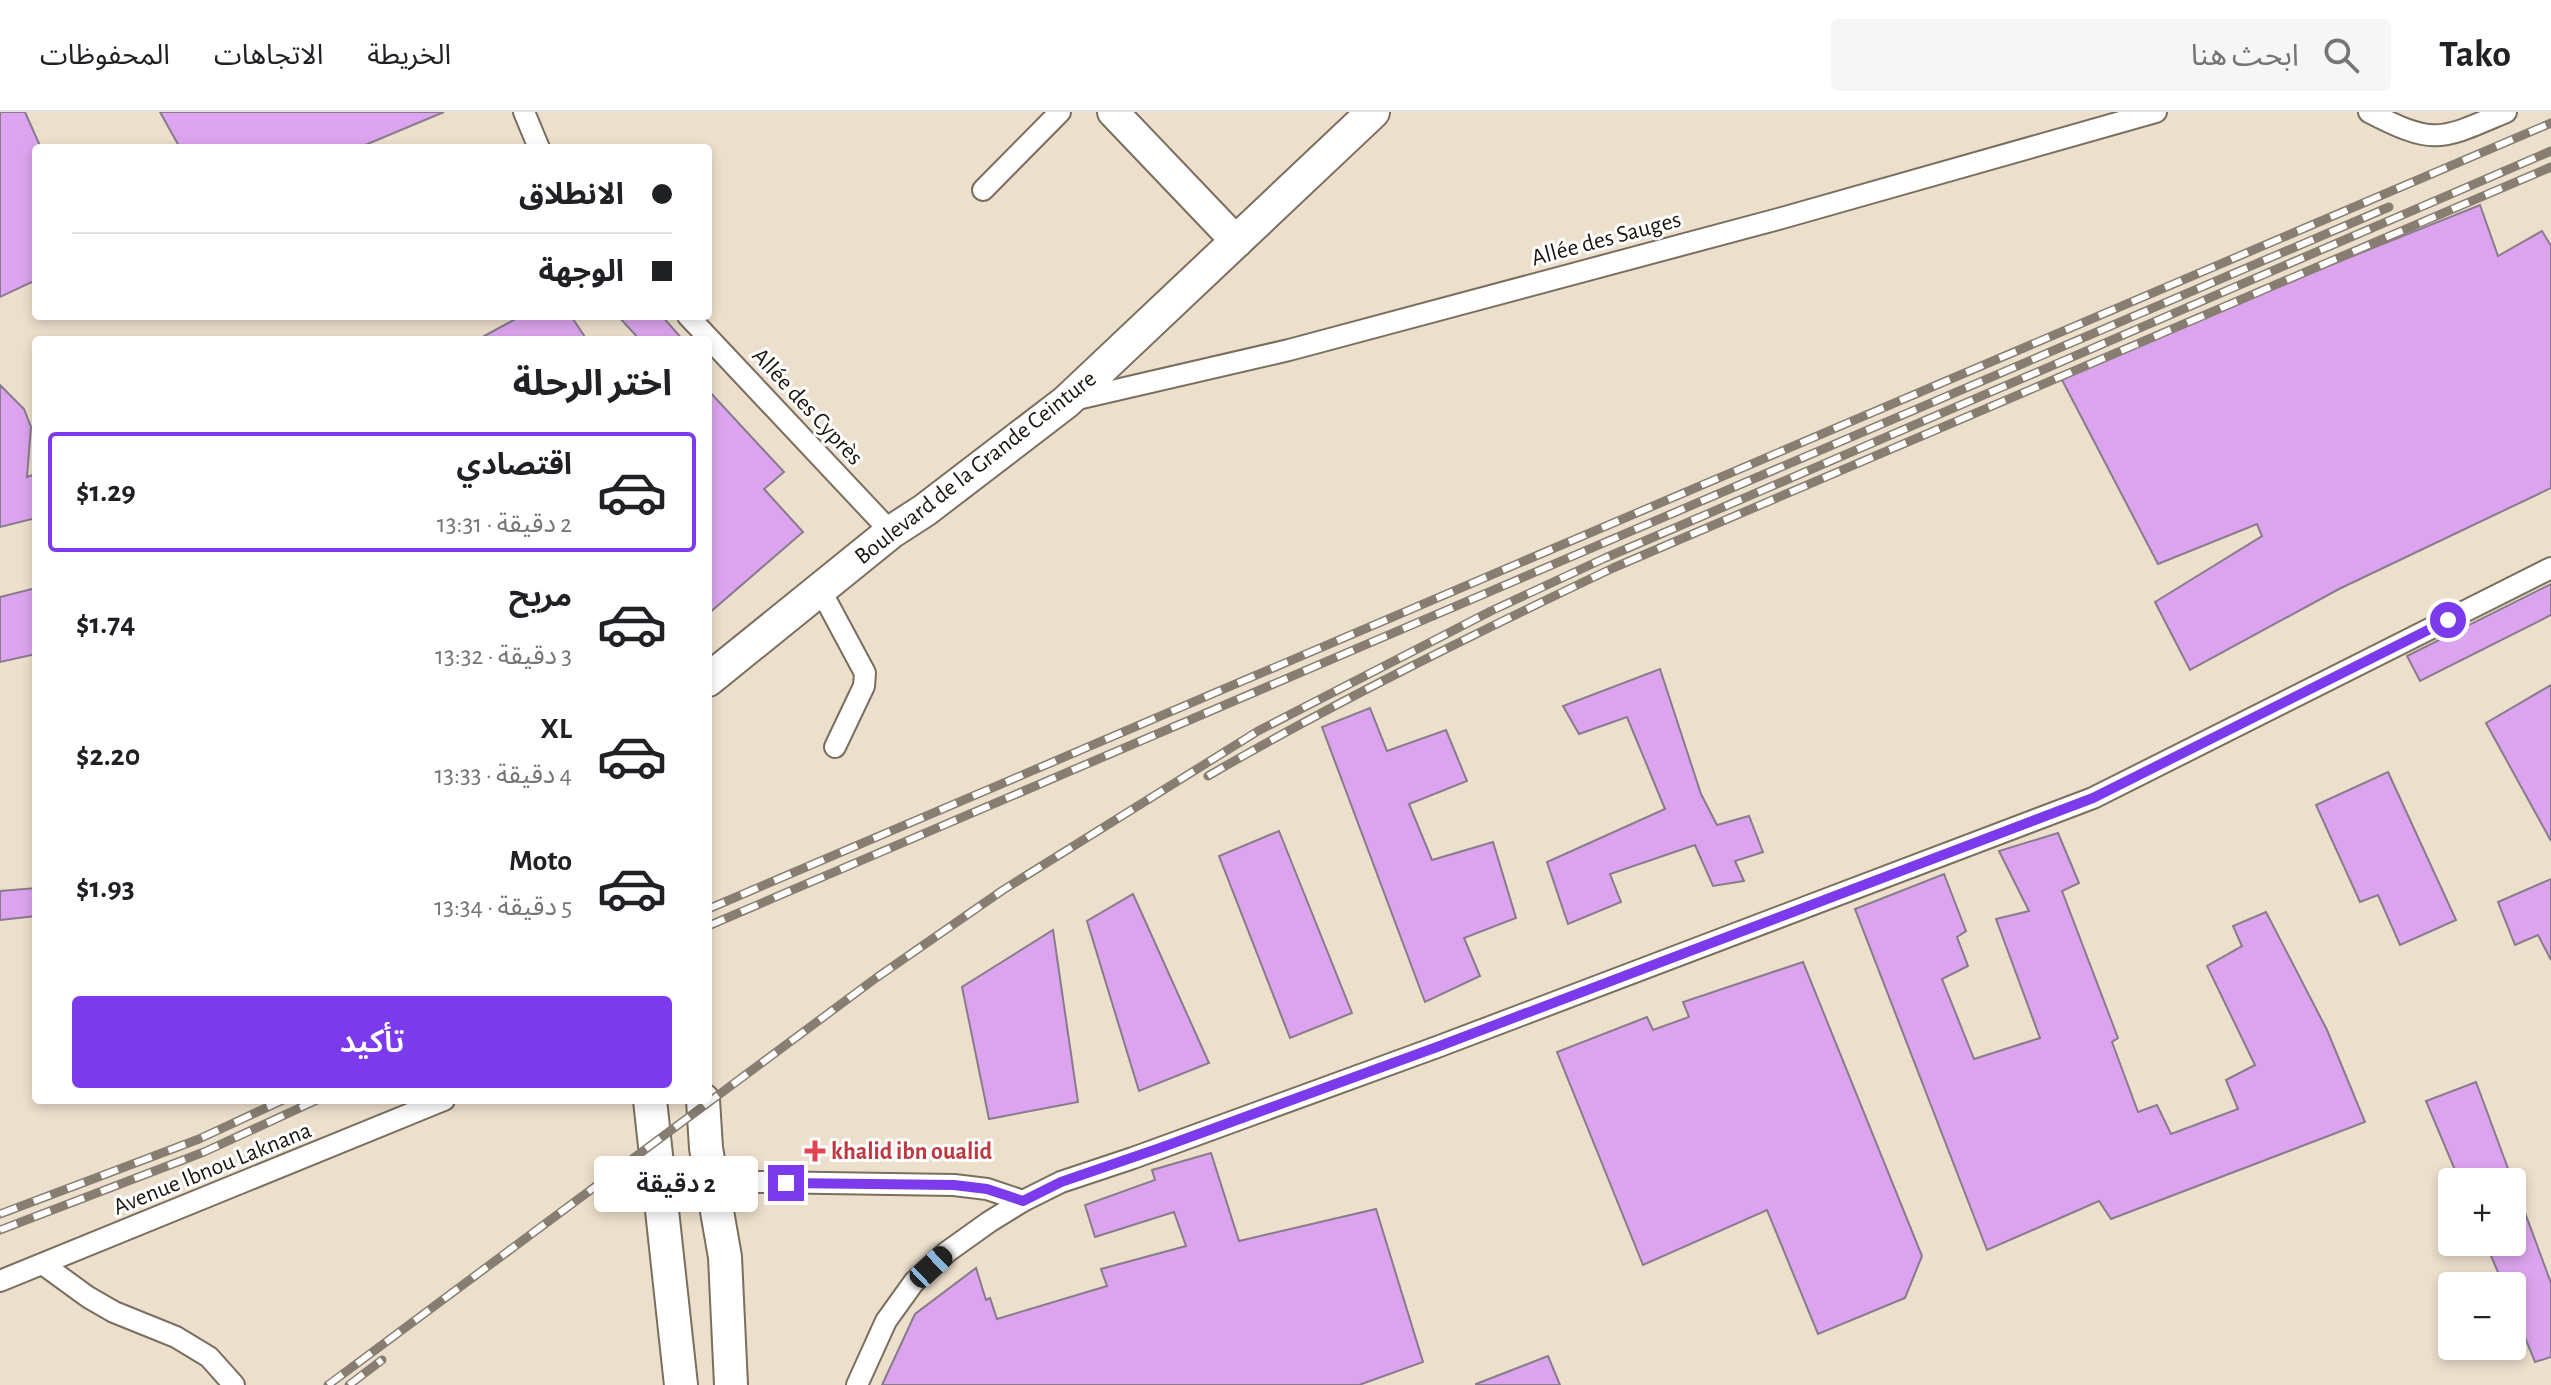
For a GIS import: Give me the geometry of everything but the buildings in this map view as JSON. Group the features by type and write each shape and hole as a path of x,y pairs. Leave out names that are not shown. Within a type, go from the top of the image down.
{"main road":[{"name":"Boulevard de la Grande Ceinture","path":"712,677 891,532 925,510 1066,402 1373,112"},
{"path":"650,1104 681,1385"},
{"path":"703,1104 706,1148 725,1257 731,1385"}],"street":[{"path":"524,112 537,144"},
{"path":"983,190 1060,112"},
{"path":"1113,112 1237,242"},
{"name":"Allée des Sauges","path":"1066,402 1289,350 1768,221 2156,112"},
{"path":"2369,112 2405,131 2438,137 2506,112"},
{"name":"Allée des Cyprès","path":"692,320 707,336"},
{"name":"Allée des Cyprès","path":"712,342 891,532"},
{"path":"857,1385 886,1321 914,1282 947,1252 1023,1201 1061,1182 1437,1047 2093,798 2551,568"},
{"path":"820,589 865,673 864,686 835,747"},
{"name":"Avenue Ibnou Laknana","path":"0,1281 434,1104"},
{"path":"758,1182 954,1185 987,1189 1023,1201"},
{"path":"44,1265 114,1312 176,1337 209,1357 234,1385"}],"railway":[{"path":"712,907 2551,123"},
{"path":"712,1100 876,978 1003,890 1258,731 1491,611 1605,558 2551,151"},
{"path":"1208,776 1408,668 1613,568 2551,167"},
{"path":"712,924 2389,207"},
{"path":"0,1214 199,1139 274,1104"},
{"path":"0,1230 204,1152 308,1104"},
{"path":"328,1385 706,1104"},
{"path":"349,1385 382,1360"}],"place":[{"name":"khalid ibn oualid","path":"815,1151"}],"route":[{"path":"786,1183 954,1185 987,1189 1023,1201 1061,1182 1437,1047 2093,798 2448,620"}]}
